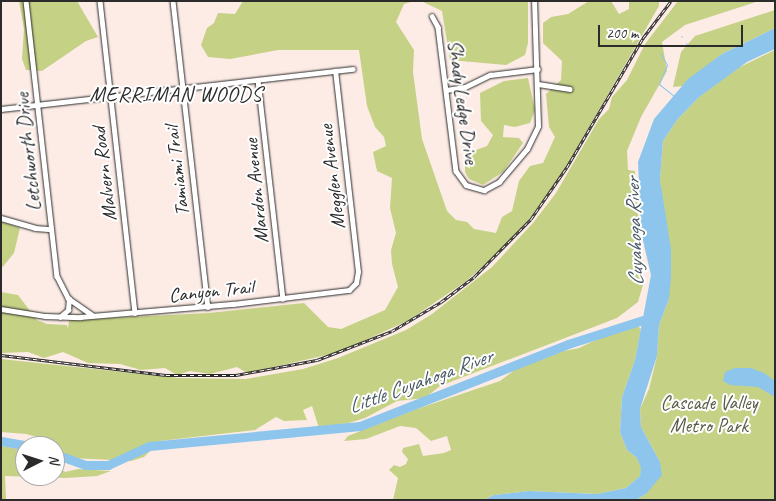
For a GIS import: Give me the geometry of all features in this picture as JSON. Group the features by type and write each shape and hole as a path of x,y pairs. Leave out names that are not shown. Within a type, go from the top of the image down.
{"street":[{"name":"Letchworth Drive","path":"26,1 57,276 68,298 68,310 60,317"},
{"name":"Malvern Road","path":"100,1 135,313"},
{"name":"Tamiami Trail","path":"173,1 208,307"},
{"path":"534,1 538,84 570,89"},
{"name":"Shady Ledge Drive","path":"432,16 438,27 456,171 472,188 484,190 495,185 530,145 540,118 538,84"},
{"path":"1,108 353,69"},
{"path":"446,90 465,87 498,73 538,69"},
{"name":"Megglen Avenue","path":"335,71 358,279"},
{"name":"Mardon Avenue","path":"258,80 283,299"},
{"path":"1,218 34,228 51,229"},
{"name":"Canyon Trail","path":"1,309 60,317 208,307 346,292 358,279"},
{"name":"Letchworth Drive","path":"68,298 92,315"}],"green space":[{"path":"19,1 77,1 98,37 86,41 42,71 26,70 22,59 24,29"},
{"path":"243,1 414,1 404,4 396,22 414,50 413,72 422,139 447,211 456,220 467,222 474,229 496,233 502,217 512,211 519,181 530,166 543,163 555,137 549,127 546,94 561,80 562,61 543,43 543,23 551,17 568,14 589,1 611,1 619,14 629,9 629,1 659,1 659,6 566,167 532,216 501,251 465,282 409,320 340,352 247,373 237,367 210,374 190,371 177,375 165,368 141,370 120,364 88,363 63,352 44,358 28,352 1,353 1,292 18,295 37,320 47,324 67,325 68,329 69,320 209,313 304,303 328,327 341,329 385,310 398,287 392,264 391,250 396,233 390,208 392,178 377,171 373,152 386,146 384,137 375,127 367,106 359,50 278,50 230,59 208,57 201,45 207,28 214,23 218,13 235,14"},
{"path":"421,1 528,1 528,43 525,55 506,65 450,60 442,11"},
{"path":"678,1 759,1 685,25 662,42 667,71 641,117 627,151 628,170 635,171 643,285 638,302 617,318 440,386 425,398 397,401 365,418 332,428 319,428 312,406 303,410 307,420 284,421 276,417 255,430 160,441 144,457 131,461 71,458 65,456 65,436 33,436 1,432 1,359 179,378 246,379 303,369 338,358 406,330 432,314 492,267 533,223 556,193 599,119 609,109 612,97 627,80 645,44"},
{"path":"775,10 775,28 722,54 683,86 673,87 681,52 695,36"},
{"name":"Cascade Valley Metro Park","path":"775,50 775,500 636,500 646,494 660,462 641,427 640,409 649,389 657,356 659,325 669,299 660,180 663,141 677,120 698,98 738,68"},
{"path":"528,78 535,110 530,123 515,127 504,125 503,137 519,138 523,143 503,172 483,185 469,179 465,172 465,154 487,146 493,135 481,121 480,93 504,81"},
{"path":"1,221 20,228 14,253 1,269"},
{"path":"638,326 641,329 635,360 622,397 620,432 627,450 637,458 642,468 640,476 626,488 597,494 529,491 494,495 484,500 393,500 398,478 389,470 394,465 400,467 406,464 408,459 402,452 403,448 419,444 423,456 444,453 451,450 447,436 431,441 416,428 400,426 366,439 344,441 348,436 414,410 500,381 520,366 549,354 579,348 600,338"},
{"path":"1,446 15,448 15,476 5,476 6,500 1,500"},
{"path":"78,469 111,471 97,476 66,478 65,472"}],"water":[{"path":"775,28 775,49 747,62 698,98 677,120 663,141 660,180 671,249 671,278 669,299 659,325 657,356 640,409 641,427 660,462 662,475 646,494 636,500 484,500 494,495 529,491 597,494 626,488 640,476 641,468 637,458 627,450 620,432 622,397 635,360 651,275 641,232 638,162 654,119 688,79 722,54"},
{"path":"735,368 751,368 764,373 775,381 775,397 758,387 730,385 723,381 725,372"}],"waterway":[{"path":"661,54 667,65 659,84 675,97"},
{"name":"Little Cuyahoga River","path":"65,458 86,465 108,465 149,446 360,426 568,344 646,319"},
{"name":"Little Cuyahoga River","path":"1,441 15,443"}],"railway":[{"path":"1,355 166,375 236,375 317,360 392,331 441,302 474,277 531,219 567,167 643,38 671,1"}],"district":[{"name":"MERRIMAN WOODS","path":"176,94"}],"water label":[{"name":"Cuyahoga River","path":"634,232"}]}
